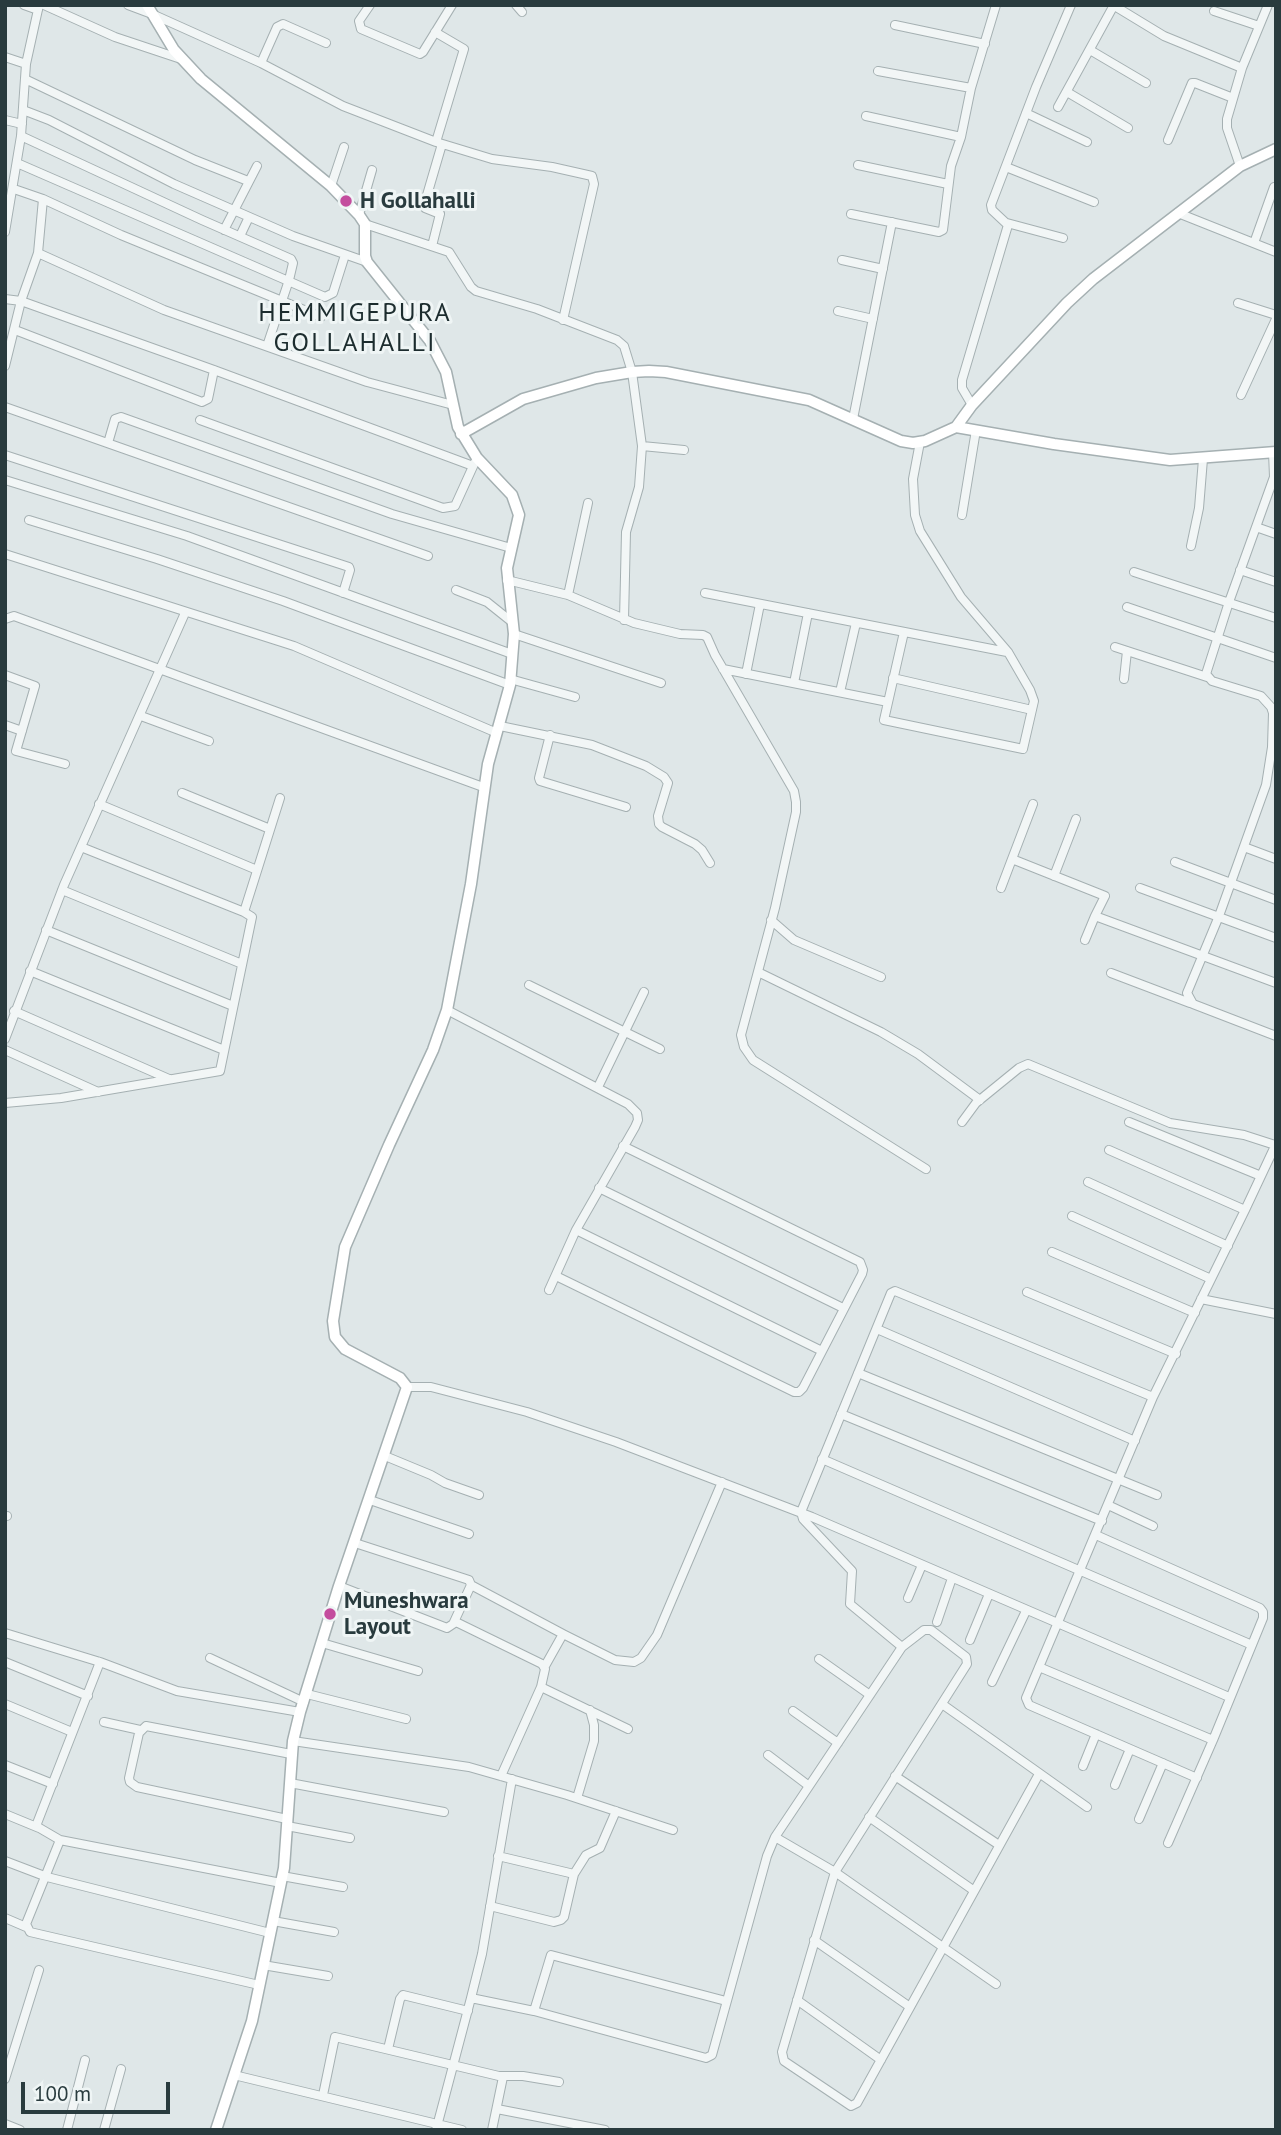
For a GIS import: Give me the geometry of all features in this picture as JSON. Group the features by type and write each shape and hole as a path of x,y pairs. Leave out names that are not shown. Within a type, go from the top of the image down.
{"street":[{"path":"24,5 40,7 115,37 181,59"},
{"path":"128,5 149,9 343,106 439,143 492,159 552,167 594,177 563,320"},
{"path":"370,5 359,21 361,29 415,53 424,52 452,5"},
{"path":"851,214 939,232 943,230 951,166 996,5"},
{"path":"1063,238 1007,223 991,207 1071,5"},
{"path":"1058,107 1113,5 1164,36 1242,68"},
{"path":"1241,166 1227,128 1227,119 1242,68 1268,5"},
{"path":"5,232 18,163 26,64 40,7"},
{"path":"149,9 181,59 216,92 331,186 362,220 452,254 473,289 563,320 624,346 632,372 642,446 639,487 626,532 624,620"},
{"path":"1214,11 1259,26"},
{"path":"261,63 277,26 282,24 326,43"},
{"path":"895,25 985,44"},
{"path":"432,246 440,214 425,208 425,202 464,49 435,32"},
{"path":"1090,50 1146,83"},
{"path":"5,57 26,64"},
{"path":"878,71 971,88"},
{"path":"24,79 195,160 248,181"},
{"path":"1168,139 1192,83 1233,98"},
{"path":"1067,92 1128,128"},
{"path":"23,110 67,129 174,184 293,236 367,262"},
{"path":"1026,113 1087,142"},
{"path":"866,116 961,137"},
{"path":"5,120 22,124"},
{"path":"21,136 291,259 293,263 289,280 267,346"},
{"path":"331,186 344,146"},
{"path":"956,427 972,405 1081,289 1241,166 1276,149"},
{"path":"18,163 328,298 345,254"},
{"path":"858,165 948,184"},
{"path":"224,230 257,166"},
{"path":"1006,167 1094,202"},
{"path":"372,170 362,220 367,262 430,341 446,372 455,420 475,462 516,501 519,515 508,560 507,580 514,634 510,682 483,787 471,884 447,1010 433,1050 345,1247 333,1321 335,1337 345,1349 400,1378 407,1387"},
{"path":"5,178 121,235 321,317"},
{"path":"1254,243 1274,187"},
{"path":"5,366 21,301 38,253 43,199"},
{"path":"1178,213 1276,252"},
{"path":"240,236 249,216"},
{"path":"853,419 892,222"},
{"path":"972,405 961,384 1007,223"},
{"path":"38,253 164,310 367,382 453,405"},
{"path":"842,260 883,269"},
{"path":"5,299 21,301 475,462"},
{"path":"1238,303 1276,317 1241,395"},
{"path":"838,311 873,319"},
{"path":"15,330 202,402 208,399 214,369"},
{"path":"461,434 523,399 596,378 632,372 666,372 809,400 901,441 920,442 956,427 1141,457 1186,461 1274,452 1272,495 1256,527 1228,602 1206,670 1207,677"},
{"path":"5,407 428,556"},
{"path":"108,443 115,419 121,418 392,514 511,548"},
{"path":"200,420 443,508 455,506 475,462"},
{"path":"962,515 976,430"},
{"path":"904,632 884,720 1023,749 1034,701 1030,690 1007,652 961,597 920,531 915,515 913,490 920,442"},
{"path":"642,446 684,450"},
{"path":"5,455 349,567 343,593"},
{"path":"1191,546 1199,508 1203,459"},
{"path":"5,480 187,536 512,654"},
{"path":"568,595 588,503"},
{"path":"29,520 270,597 510,682 575,697"},
{"path":"1256,527 1276,534"},
{"path":"5,554 294,646 499,729 592,745 646,766 664,777 668,783 658,816 659,824 695,844 710,863"},
{"path":"1240,570 1276,582"},
{"path":"1134,572 1276,618"},
{"path":"507,580 568,595 624,620 680,634 704,635 794,791 796,812 741,1035 748,1054 753,1060 926,1169"},
{"path":"456,590 487,602 512,622"},
{"path":"705,593 1007,652"},
{"path":"746,674 760,604"},
{"path":"1127,607 1276,657"},
{"path":"5,1039 62,890 186,613"},
{"path":"794,683 808,613"},
{"path":"5,619 14,616 299,721 331,729 483,787"},
{"path":"840,692 856,622"},
{"path":"514,634 661,683"},
{"path":"1115,647 1261,696 1271,706 1273,713 1272,747 1266,785 1219,916 1187,993 1193,1004"},
{"path":"1124,679 1127,651"},
{"path":"723,669 888,702"},
{"path":"5,675 35,686 16,751 65,764"},
{"path":"893,678 1032,710"},
{"path":"141,716 209,741"},
{"path":"5,725 22,731"},
{"path":"550,736 540,781 626,807"},
{"path":"1266,785 1276,789"},
{"path":"182,793 270,829"},
{"path":"244,912 279,797"},
{"path":"99,804 257,870"},
{"path":"1001,888 1033,804"},
{"path":"1054,876 1076,818"},
{"path":"5,1103 219,1071 252,917 81,847"},
{"path":"1244,847 1276,859"},
{"path":"1012,859 1105,896 1085,940"},
{"path":"1175,862 1276,900"},
{"path":"1140,888 1276,939"},
{"path":"62,890 242,964"},
{"path":"1096,916 1276,983"},
{"path":"771,920 794,940 881,977"},
{"path":"46,930 233,1006"},
{"path":"30,971 224,1050"},
{"path":"758,972 881,1032 918,1054 979,1100"},
{"path":"1111,974 1276,1036"},
{"path":"529,985 660,1049"},
{"path":"598,1087 644,992"},
{"path":"447,1010 598,1087 628,1104 637,1113 638,1120 576,1230 549,1290"},
{"path":"14,1011 171,1080"},
{"path":"5,1050 98,1091"},
{"path":"962,1122 979,1100 1018,1068 1028,1064 1170,1123 1244,1135 1276,1144 1153,1397 1026,1698 1027,1704 1198,1778"},
{"path":"1129,1122 1261,1176"},
{"path":"556,1276 797,1392 803,1388 862,1274 862,1266 857,1260 624,1146"},
{"path":"1109,1150 1245,1210"},
{"path":"1088,1182 1228,1246"},
{"path":"599,1188 844,1308"},
{"path":"1072,1216 1211,1279"},
{"path":"576,1230 822,1351"},
{"path":"1052,1252 1195,1313"},
{"path":"902,1647 850,1604 852,1571 803,1519 801,1512 891,1293 898,1291 1153,1397"},
{"path":"1027,1292 1175,1354"},
{"path":"1201,1299 1276,1314"},
{"path":"877,1329 1135,1441"},
{"path":"858,1373 1157,1495"},
{"path":"216,2130 252,2021 282,1879 293,1741 340,1586 407,1387"},
{"path":"407,1387 431,1387 527,1412 616,1442 801,1512 1230,1697"},
{"path":"841,1414 1102,1521"},
{"path":"385,1456 479,1495"},
{"path":"822,1459 1252,1645"},
{"path":"355,1543 467,1579 471,1585 615,1660 634,1662 641,1658 656,1639 722,1482"},
{"path":"370,1500 469,1534"},
{"path":"1108,1506 1153,1526"},
{"path":"1096,1535 1264,1612 1198,1778 1168,1843"},
{"path":"908,1598 922,1565"},
{"path":"937,1622 952,1578"},
{"path":"340,1586 447,1628 454,1622 471,1585"},
{"path":"970,1640 989,1594"},
{"path":"992,1682 1026,1611"},
{"path":"454,1622 545,1666"},
{"path":"471,1998 534,2011 706,2058 713,2052 767,1856 775,1837 902,1647 924,1630 931,1630 966,1657 967,1664 835,1872 782,2052 784,2061 854,2106 1039,1774"},
{"path":"5,1633 100,1662 177,1691 304,1703 406,1719"},
{"path":"501,1776 541,1687 545,1666 563,1634"},
{"path":"322,1643 418,1671"},
{"path":"210,1657 304,1703"},
{"path":"819,1659 870,1695"},
{"path":"5,1662 88,1696"},
{"path":"39,1828 36,1826 100,1662"},
{"path":"1039,1667 1213,1740"},
{"path":"541,1687 628,1729"},
{"path":"5,1704 72,1732"},
{"path":"942,1704 1087,1807"},
{"path":"577,1798 594,1741 590,1710"},
{"path":"793,1711 838,1743"},
{"path":"104,1722 140,1730"},
{"path":"292,1754 146,1726 140,1730 129,1778 133,1785 350,1838"},
{"path":"1083,1766 1096,1734"},
{"path":"293,1741 469,1767 577,1798 673,1830"},
{"path":"1115,1785 1130,1749"},
{"path":"768,1755 809,1786"},
{"path":"1139,1819 1163,1763"},
{"path":"5,1765 53,1784"},
{"path":"895,1776 999,1845"},
{"path":"437,2127 471,1998 512,1779"},
{"path":"290,1783 444,1812"},
{"path":"490,1906 554,1922 561,1920 574,1874 586,1856 600,1848 617,1811"},
{"path":"5,1814 60,1840 282,1879 343,1887"},
{"path":"869,1817 973,1890"},
{"path":"775,1837 835,1872 996,1984"},
{"path":"26,1927 60,1840"},
{"path":"498,1856 574,1874"},
{"path":"5,1861 47,1877 270,1933"},
{"path":"5,1918 26,1927 30,1932 259,1985"},
{"path":"273,1921 334,1932"},
{"path":"814,1940 910,2007"},
{"path":"534,2011 551,1955 726,2001"},
{"path":"264,1965 328,1976"},
{"path":"5,2079 39,1970"},
{"path":"388,2049 403,1995 468,2011"},
{"path":"797,2000 881,2060"},
{"path":"323,2095 335,2037 499,2076 523,2076 559,2082"},
{"path":"67,2130 85,2060"},
{"path":"104,2130 121,2069"},
{"path":"234,2075 323,2095 437,2127 462,2130"},
{"path":"492,2130 503,2077 499,2076"},
{"path":"496,2109 605,2130"},
{"path":"5,2124 20,2130"}],"place":[{"name":"H Gollahalli","path":"346,201"},
{"name":"Muneshwara Layout","path":"330,1614"}],"district":[{"name":"HEMMIGEPURA GOLLAHALLI","path":"355,329"}]}
